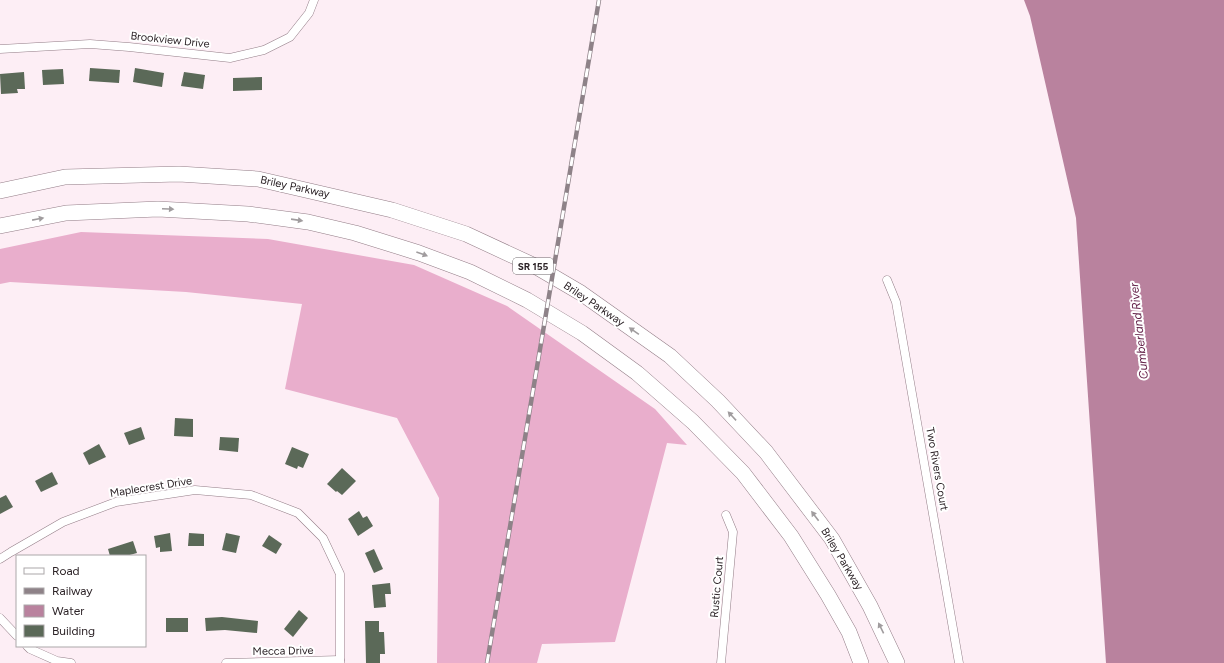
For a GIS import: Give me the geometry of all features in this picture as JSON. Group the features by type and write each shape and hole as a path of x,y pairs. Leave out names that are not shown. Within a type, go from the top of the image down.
{"highway":[{"name":"Briley Parkway","path":"0,191 65,177 179,174 258,179 392,210 466,234 535,266 581,293 670,356 718,401 766,452 832,539 870,606 897,663"},
{"path":"0,226 66,214 158,209 248,214 308,222 355,233 419,253 470,272 527,300 582,333 637,373 693,422 743,473 791,536 828,595 849,632 861,663"}],"street":[{"name":"Brookview Drive","path":"0,48 90,44 230,58 264,50 290,37 309,12 314,0"},
{"name":"Two Rivers Court","path":"887,280 896,302 959,663"},
{"name":"Maplecrest Drive","path":"0,559 63,522 116,502 195,490 251,495 298,513 323,538 340,574 340,662"},
{"name":"Rustic Court","path":"721,663 733,532 726,514"},
{"path":"0,618 16,635"},
{"path":"28,647 57,661 71,663"},
{"name":"Mecca Drive","path":"226,663 340,662"}],"shaded area":[{"path":"81,232 268,239 414,265 507,306 655,409 687,445 667,443 615,642 542,644 537,663 437,663 439,498 397,418 285,389 302,304 186,292 10,282 0,284 0,249"}],"water":[{"name":"Cumberland River","path":"1024,0 1224,0 1224,663 1106,663 1076,218 1030,16"}],"building":[{"path":"90,68 120,70 119,83 89,81"},
{"path":"135,68 164,73 162,87 133,82"},
{"path":"63,69 64,84 43,85 42,70"},
{"path":"24,72 25,89 17,89 18,93 1,94 0,74"},
{"path":"184,72 205,75 203,89 181,86"},
{"path":"262,77 262,90 233,91 233,78"},
{"path":"175,418 193,419 193,437 174,436"},
{"path":"141,427 145,439 129,445 124,433"},
{"path":"220,437 239,438 238,452 219,450"},
{"path":"99,444 106,457 89,465 83,453"},
{"path":"292,447 309,454 303,468 298,466 297,469 285,464"},
{"path":"342,468 356,481 342,495 327,484"},
{"path":"52,472 58,484 41,492 35,481"},
{"path":"6,495 13,507 0,514 0,498"},
{"path":"359,511 363,518 367,516 373,526 358,536 348,519"},
{"path":"170,533 172,551 160,552 160,547 156,548 154,536"},
{"path":"189,533 204,534 204,546 188,546"},
{"path":"226,533 240,536 236,553 222,550"},
{"path":"269,535 282,544 276,554 262,546"},
{"path":"133,541 137,553 130,555 110,555 108,549"},
{"path":"374,549 383,569 374,573 365,553"},
{"path":"390,583 391,594 385,594 386,607 374,608 372,585"},
{"path":"299,610 308,618 293,637 284,629"},
{"path":"222,617 258,621 257,633 225,630 206,631 205,618"},
{"path":"166,618 188,618 188,632 166,632"},
{"path":"365,621 379,621 379,632 384,632 385,654 380,654 380,663 366,663"}],"railway":[{"path":"487,663 599,0"}]}
